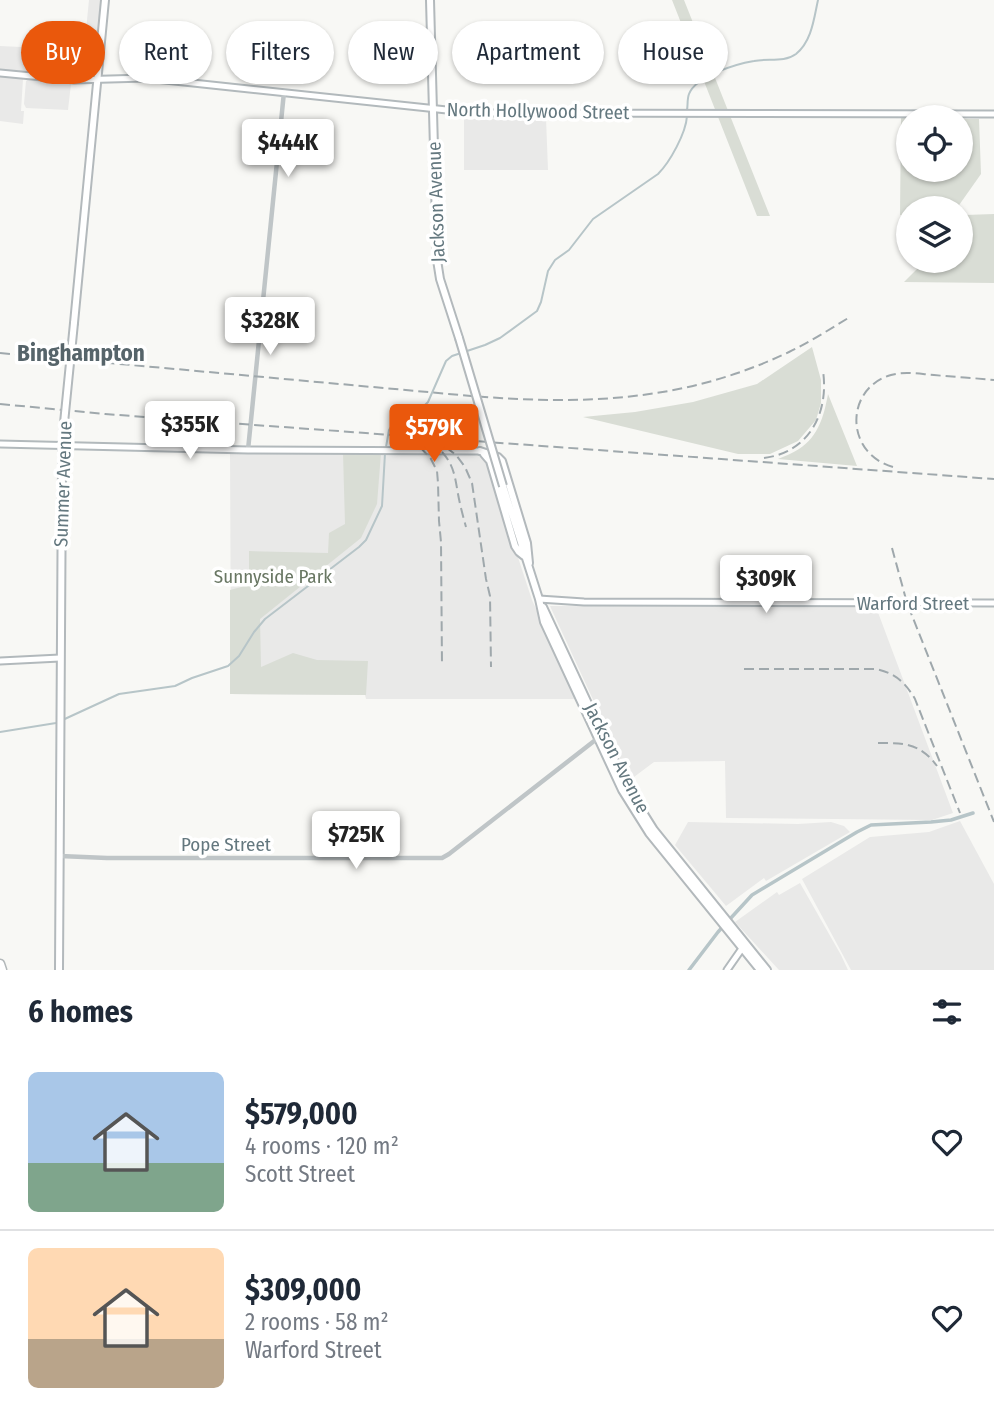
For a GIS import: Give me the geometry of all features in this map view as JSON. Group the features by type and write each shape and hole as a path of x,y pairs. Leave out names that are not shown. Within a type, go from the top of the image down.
{"highway":[{"path":"0,964 2,970"}],"main road":[{"name":"Summer Avenue","path":"102,21 104,0"},
{"name":"Jackson Avenue","path":"430,0 437,260 440,279 544,622 627,788 655,831 723,921 767,970"},
{"name":"North Hollywood Street","path":"0,73 21,75"},
{"name":"North Hollywood Street","path":"105,79 146,78 475,113 994,114"},
{"name":"Summer Avenue","path":"59,970 62,467 98,84"},
{"path":"0,444 248,450 480,451 502,461 527,543 529,568"},
{"path":"480,451 490,461 515,546 525,556"},
{"name":"Warford Street","path":"539,599 584,602 994,603"},
{"path":"0,661 60,658"},
{"name":"Jackson Avenue","path":"744,946 760,970"},
{"path":"727,970 744,946"}],"street":[{"path":"248,450 284,92"},
{"name":"Pope Street","path":"59,856 442,858 600,736"}],"shaded area":[{"path":"89,0 102,0 100,21 87,21"},
{"path":"0,46 21,47 21,72 0,70"},
{"path":"0,76 21,79 23,124 0,121"},
{"path":"26,84 71,84 68,110 26,108"},
{"path":"546,118 548,170 464,170 464,119"},
{"path":"230,452 478,454 485,457 532,600 577,699 366,699 365,695 230,694"},
{"path":"550,606 876,607 953,813 932,820 726,818 725,761 654,762 630,780"},
{"path":"960,821 994,884 994,970 851,970 802,879 870,837 929,832"},
{"path":"688,822 831,822 844,826 850,832 766,881 764,878 726,906 675,845"},
{"path":"800,883 848,970 779,970 735,922 777,892 779,895"}],"green space":[{"path":"672,0 684,0 692,21 680,21"},
{"path":"705,84 717,84 770,216 757,216"},
{"path":"973,119 979,119 981,174 965,196 900,196 900,182 973,182"},
{"path":"994,214 994,283 904,282 913,273 973,273 973,215"},
{"path":"812,347 821,380 821,403 816,420 798,441 770,454 738,454 583,417 693,402 757,384"},
{"path":"828,394 857,466 778,459 799,449 811,438 822,417"},
{"name":"Sunnyside Park","path":"343,453 381,453 377,504 361,538 260,619 261,667 293,653 317,660 368,661 366,695 230,694 230,590 245,586 249,582 249,551 328,553 329,533 345,524"}],"waterway":[{"path":"687,110 689,94 708,76 746,63 781,59 796,54 809,36 818,0"},
{"path":"386,447 389,430 394,422 403,414 421,409 428,402 446,361 452,356 500,338 537,311 548,271 555,260 569,250 593,219 658,174 677,147 687,116"},
{"path":"0,732 56,723 119,694 175,686 228,666 239,656 265,619 366,540 382,506 385,453"},
{"path":"689,970 718,932 752,895 857,832 871,825 951,820 973,813"}],"railway":[{"path":"0,353 471,396 594,399 672,390 750,369 789,352 850,317"},
{"path":"764,458 793,448 813,428 823,401 823,371"},
{"path":"893,467 877,460 866,449 856,421 858,406 865,393 876,382 891,375 907,373 994,380"},
{"path":"0,404 994,479"},
{"path":"407,440 419,446 431,459 437,471 441,542 442,666"},
{"path":"432,442 456,455 472,483 490,596 491,667"},
{"path":"442,452 453,471 466,527"},
{"path":"892,548 907,603 994,822"},
{"path":"744,669 876,669 894,676 915,699 960,813"},
{"path":"878,743 911,746 931,758 937,766"}],"district":[{"name":"Binghampton","path":"81,353"}]}
